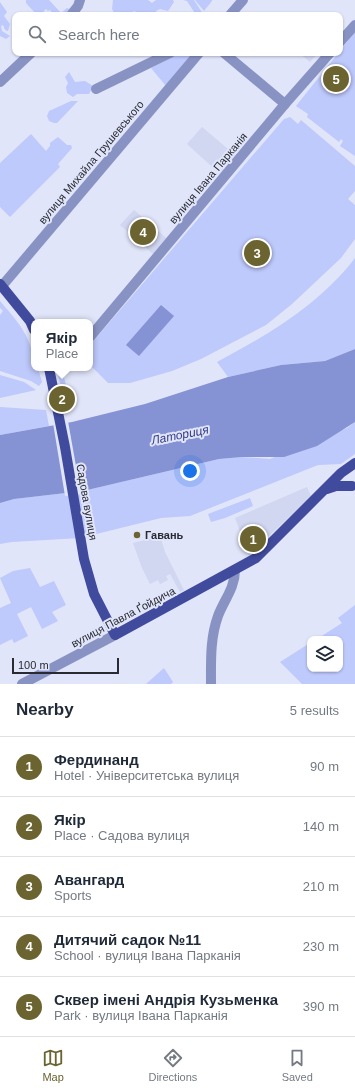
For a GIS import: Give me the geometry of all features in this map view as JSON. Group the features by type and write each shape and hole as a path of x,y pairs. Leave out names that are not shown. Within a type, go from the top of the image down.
{"main road":[{"path":"1,285 31,322"},
{"name":"Садова вулиця","path":"50,371 56,398 84,559 94,594 115,635"},
{"path":"353,464 346,475 348,483 353,487"},
{"name":"вулиця Павла Ґойдича","path":"115,635 256,558 353,464"},
{"path":"327,489 336,486 353,487"}],"street":[{"path":"73,12 80,0"},
{"path":"233,12 243,0"},
{"path":"343,39 355,25"},
{"path":"0,82 28,56"},
{"path":"96,89 164,56"},
{"name":"вулиця Михайла Грушевського","path":"1,285 196,56"},
{"path":"228,56 285,104"},
{"name":"вулиця Івана Парканія","path":"93,333 285,104 327,56"},
{"path":"211,684 214,628 218,615 234,583 235,570"},
{"name":"вулиця Павла Ґойдича","path":"22,684 115,635"}],"shaded area":[{"path":"26,0 49,0 60,12 52,12 46,9 43,12 34,12 26,3"},
{"path":"113,0 148,0 152,3 156,0 173,0 174,2 168,11 160,9 156,12 114,12 112,9"},
{"path":"183,0 194,0 202,12 194,12 187,1"},
{"path":"195,0 212,0 212,1 204,11"},
{"path":"0,2 7,12 4,16 10,24 8,31 5,30 3,25 1,26 2,31 10,36 6,39 0,36"},
{"path":"67,8 70,9 68,12 62,12"},
{"path":"355,32 355,156 340,146 343,141 341,139 339,142 307,117 308,114 296,106 336,56 343,56 343,47"},
{"path":"174,56 192,56 166,86 151,68"},
{"path":"303,56 315,56 310,62"},
{"path":"69,72 75,82 85,81 93,86 89,94 77,94 73,97 67,93 66,87 68,83 65,77"},
{"path":"71,101 78,101 57,123 49,121 47,116 49,111"},
{"path":"290,117 298,124 301,120 355,166 355,191 348,199 355,205 355,239 341,258 292,304 266,325 201,359 172,371 130,383 108,383 93,368 93,342 284,119"},
{"path":"202,127 235,155 220,174 187,144"},
{"path":"31,134 46,151 50,146 50,143 58,137 67,145 71,145 72,148 58,164 60,167 10,217 0,207 0,163"},
{"path":"134,210 166,238 153,254 120,225"},
{"path":"355,258 355,349 325,361 281,365 228,377 217,362 255,341 292,317 326,290"},
{"path":"0,301 19,324 28,340 31,348 31,371 39,371 42,382 39,386 31,381 0,371 0,315 3,311 0,308"},
{"path":"57,371 63,371 67,390 62,390"},
{"path":"0,375 24,382 36,390 0,398"},
{"path":"0,407 46,410 49,426 0,435"},
{"path":"355,422 355,454 341,464 318,465 190,516 161,518 80,538 0,544 0,503 14,499 83,491 219,459 242,457 270,459 347,428"},
{"path":"307,487 311,496 249,555 235,518"},
{"path":"250,498 253,506 225,518 211,522 208,514"},
{"path":"160,536 165,552 184,590 180,592 170,574 166,576 168,580 160,584 158,580 150,584 142,568 133,543"},
{"path":"30,568 40,587 54,581 66,605 52,612 58,621 42,629 31,607 17,614 28,636 14,643 12,639 0,645 0,608 11,603 0,578 13,571"},
{"path":"355,605 355,684 302,684 280,662 307,645 307,672 343,672 343,636 322,636 342,623 338,618"},
{"path":"164,668 173,682 171,684 146,684"}],"water":[{"path":"161,305 174,316 139,356 126,345"},
{"name":"Латориця","path":"355,349 355,422 317,446 284,457 242,457 219,459 83,491 14,499 0,503 0,435 72,422 145,404 228,377 281,365 325,361"}],"pier":[{"path":"68,421 81,494 65,496 53,423"}],"place":[{"name":"Сквер імені Андрія Кузьменка","path":"336,79"},
{"name":"Дитячий садок №11","path":"143,232"},
{"name":"Авангард","path":"257,253"},
{"name":"Якір","path":"62,399"},
{"name":"Гавань","path":"137,535"},
{"name":"Фердинанд","path":"253,539"}]}
